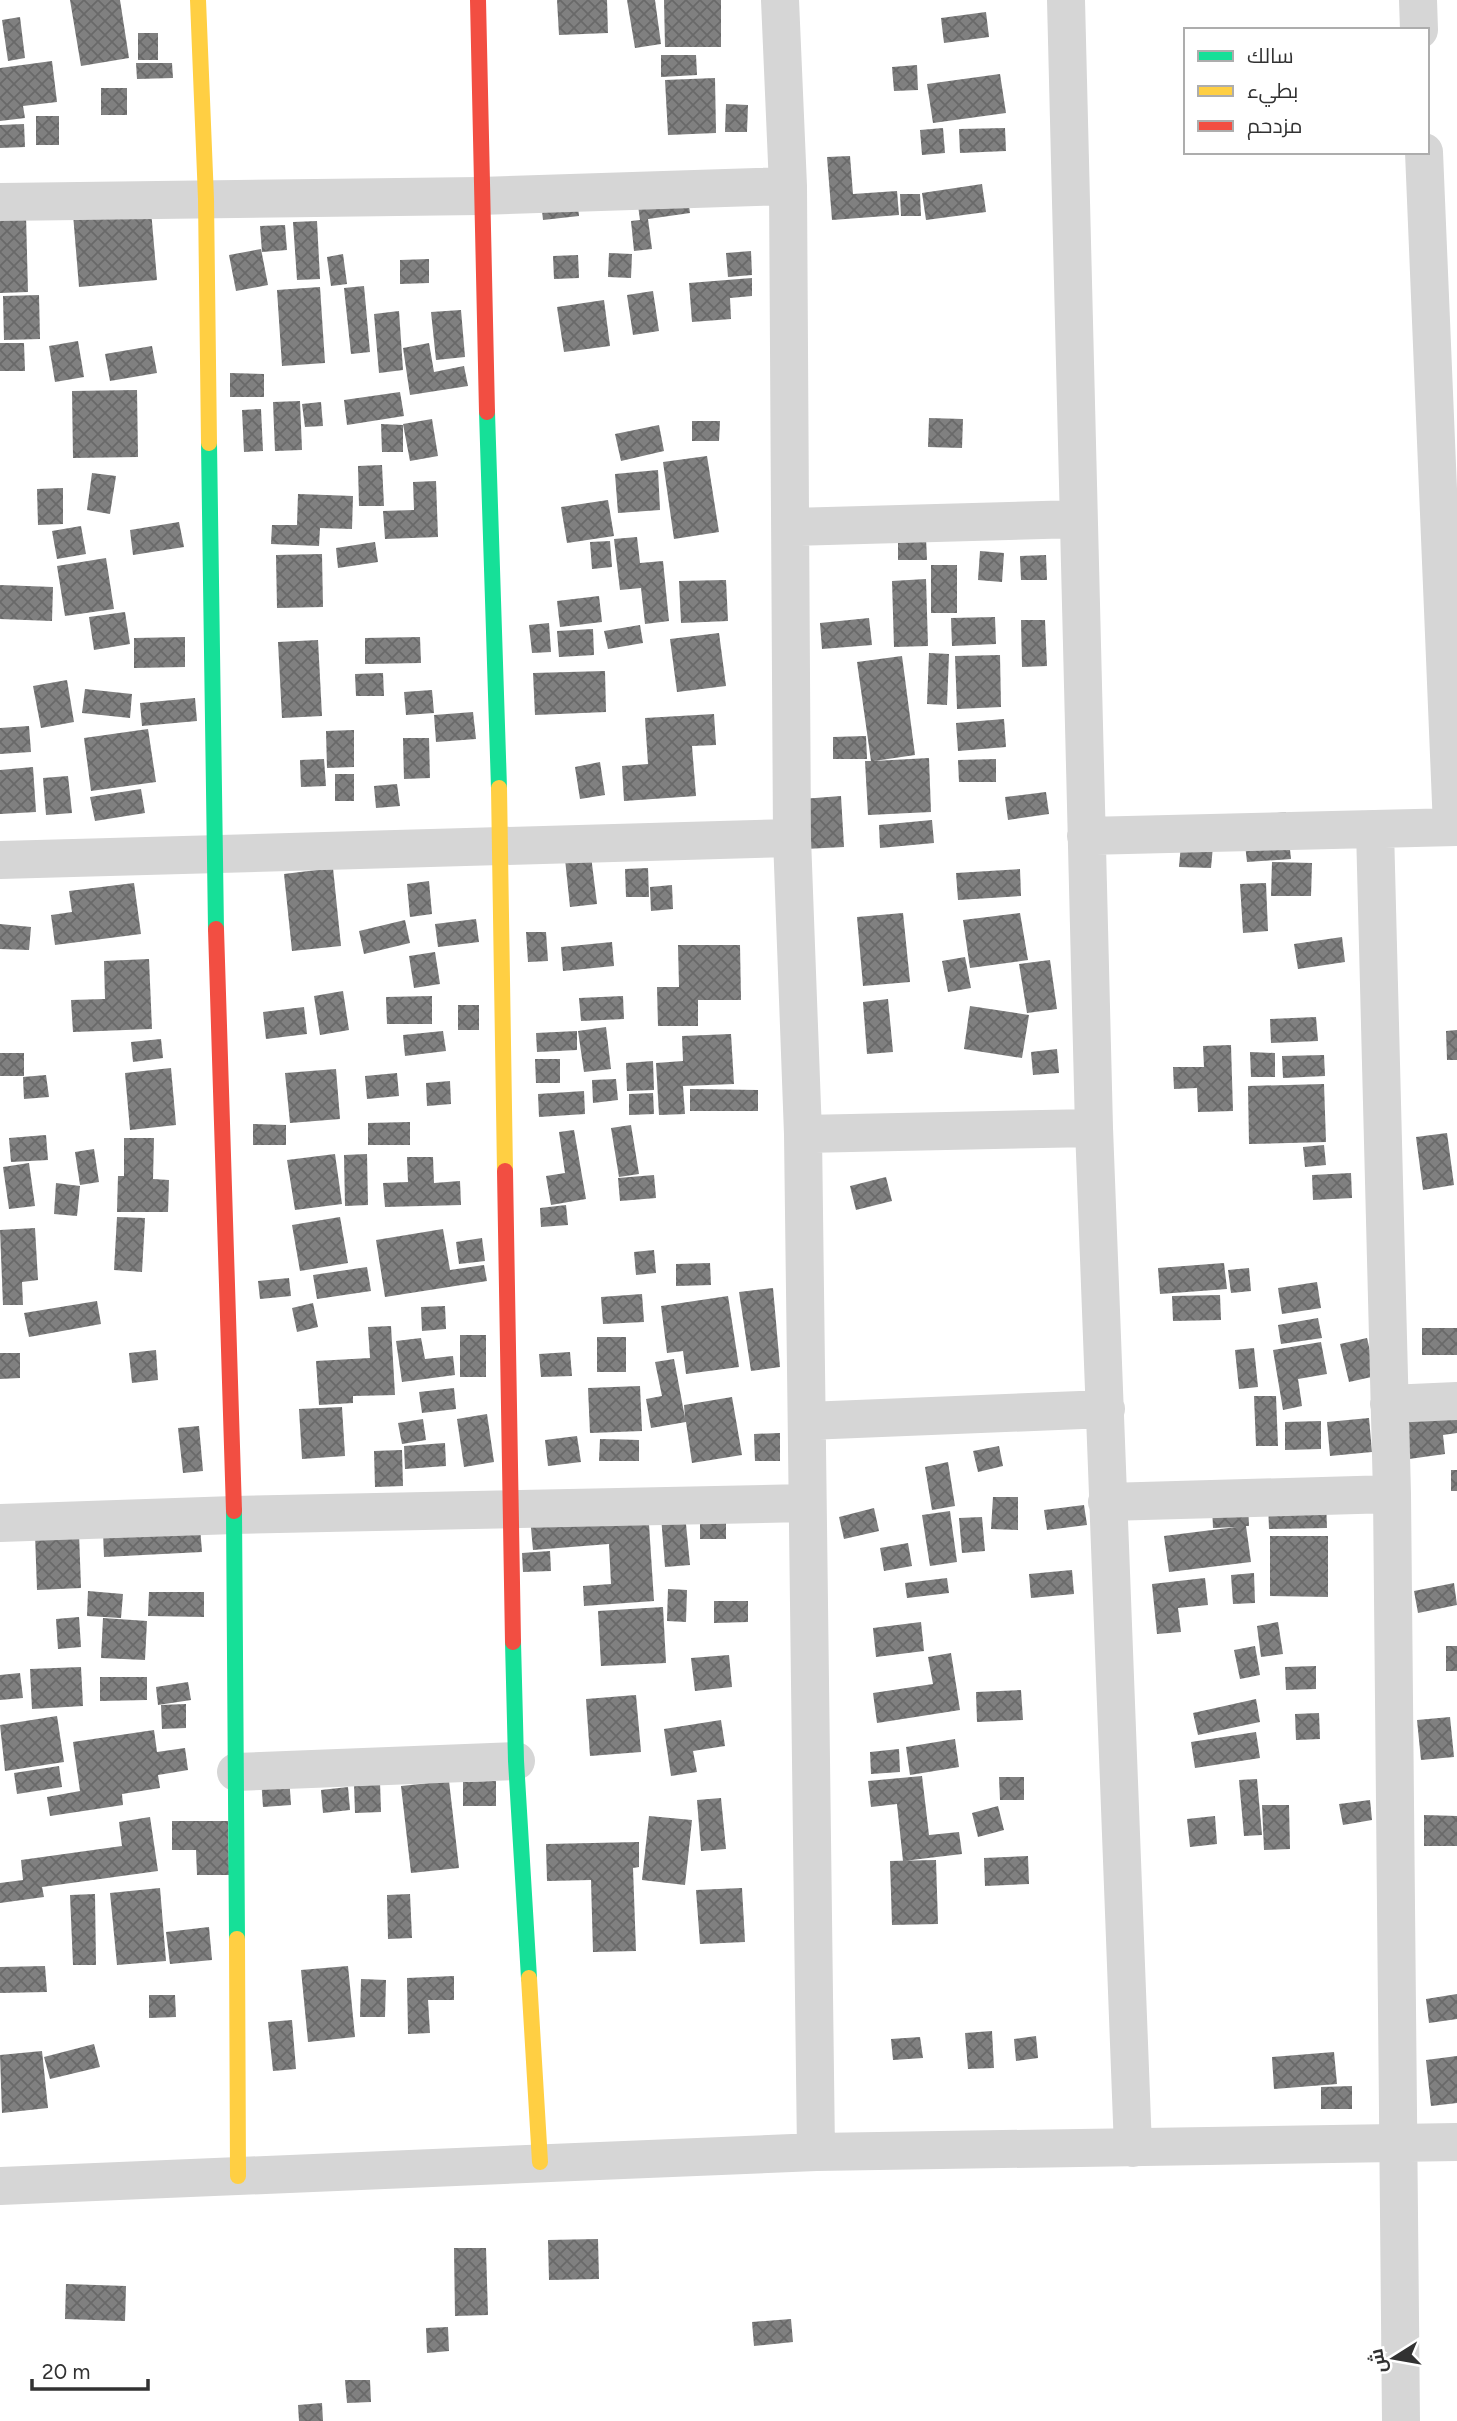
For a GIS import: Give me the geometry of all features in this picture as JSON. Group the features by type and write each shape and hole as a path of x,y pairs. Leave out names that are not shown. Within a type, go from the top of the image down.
{"street":[{"path":"198,0 206,199 214,855 234,1515 238,2176"},
{"path":"478,0 480,196 501,846 509,1509 516,1761 540,2162"},
{"path":"780,0 788,186 792,838 803,1134 816,2152"},
{"path":"1066,0 1094,1128 1133,2148"},
{"path":"1418,0 1419,28"},
{"path":"1086,836 1454,827 1424,154"},
{"path":"0,202 480,196 788,186"},
{"path":"791,527 1079,519"},
{"path":"1375,829 1392,1494 1401,2421"},
{"path":"0,860 792,838"},
{"path":"803,1134 1094,1128"},
{"path":"1389,1404 1457,1401"},
{"path":"807,1421 1106,1409"},
{"path":"1107,1502 1392,1494"},
{"path":"0,1523 234,1515 806,1503"},
{"path":"236,1772 516,1761"},
{"path":"0,2186 816,2152 1457,2141"}],"building":[{"path":"70,0 120,0 129,58 81,66"},
{"path":"557,0 607,0 608,33 559,35"},
{"path":"627,0 655,0 661,44 635,48"},
{"path":"664,0 721,0 721,47 665,47"},
{"path":"986,12 989,37 944,43 941,18"},
{"path":"20,17 25,58 8,61 2,20"},
{"path":"138,33 158,33 158,60 138,60"},
{"path":"661,55 696,55 697,75 661,77"},
{"path":"52,61 57,102 23,106 25,118 0,121 0,68"},
{"path":"136,63 172,63 173,78 137,79"},
{"path":"917,65 918,90 894,91 892,67"},
{"path":"1000,74 1006,113 933,123 927,84"},
{"path":"715,78 716,133 668,135 665,80"},
{"path":"101,88 127,88 127,115 101,115"},
{"path":"726,104 748,105 747,132 725,132"},
{"path":"36,116 59,116 59,145 36,145"},
{"path":"24,124 25,147 0,148 0,125"},
{"path":"943,128 945,153 922,155 920,130"},
{"path":"1005,128 1006,151 960,153 959,129"},
{"path":"850,156 853,194 897,191 899,215 832,220 827,157"},
{"path":"686,184 690,213 648,219 652,249 634,251 631,221 640,220 636,191"},
{"path":"982,184 986,212 926,220 922,193"},
{"path":"576,188 579,216 543,220 540,192"},
{"path":"900,194 920,194 921,216 901,216"},
{"path":"151,210 157,280 79,287 73,214"},
{"path":"26,215 28,292 0,293 0,216"},
{"path":"317,221 320,279 297,280 293,222"},
{"path":"285,225 287,250 262,252 260,226"},
{"path":"261,249 268,285 236,291 229,255"},
{"path":"751,251 752,275 728,277 726,253"},
{"path":"609,253 632,254 631,278 608,277"},
{"path":"343,254 347,284 331,286 327,257"},
{"path":"578,255 579,278 554,279 553,256"},
{"path":"429,259 429,283 400,284 400,260"},
{"path":"752,278 752,296 730,298 731,319 692,322 689,283"},
{"path":"364,286 370,352 351,354 344,288"},
{"path":"320,287 325,363 282,366 277,290"},
{"path":"653,291 659,331 633,335 627,295"},
{"path":"39,295 40,339 4,340 3,296"},
{"path":"604,300 610,346 564,352 557,307"},
{"path":"461,310 465,357 436,360 431,312"},
{"path":"399,311 403,370 379,373 374,314"},
{"path":"78,341 84,377 55,382 49,346"},
{"path":"0,343 24,343 25,371 0,371"},
{"path":"429,343 434,372 464,366 468,386 410,395 403,348"},
{"path":"152,346 157,373 110,381 105,354"},
{"path":"230,373 264,374 264,397 230,397"},
{"path":"137,390 138,457 73,458 72,391"},
{"path":"400,392 404,416 347,425 344,400"},
{"path":"300,401 302,450 275,451 273,402"},
{"path":"321,402 323,426 305,427 302,404"},
{"path":"261,409 263,451 244,452 242,410"},
{"path":"929,418 963,419 962,448 928,447"},
{"path":"432,419 438,456 410,461 403,424"},
{"path":"692,421 720,421 719,441 692,441"},
{"path":"381,424 403,425 403,452 382,452"},
{"path":"659,425 664,451 621,461 615,434"},
{"path":"707,456 719,532 674,539 663,462"},
{"path":"382,465 384,506 359,506 358,466"},
{"path":"658,470 660,510 618,513 615,474"},
{"path":"92,473 116,476 110,514 87,510"},
{"path":"436,481 438,537 385,539 383,511 414,510 413,482"},
{"path":"63,488 63,524 38,525 37,489"},
{"path":"298,494 353,496 352,529 320,528 319,546 271,544 272,525 297,525"},
{"path":"608,500 614,536 567,543 561,507"},
{"path":"179,522 184,547 133,555 130,530"},
{"path":"81,526 86,554 57,559 52,531"},
{"path":"637,537 640,563 663,561 669,621 645,624 641,588 620,590 614,539"},
{"path":"898,538 926,538 927,560 898,560"},
{"path":"610,541 612,567 592,569 590,542"},
{"path":"375,542 378,562 338,568 336,548"},
{"path":"980,551 1004,553 1002,582 978,580"},
{"path":"322,554 323,607 277,608 276,555"},
{"path":"1046,555 1047,580 1021,580 1020,556"},
{"path":"106,558 114,609 65,616 57,566"},
{"path":"931,565 957,565 957,613 931,613"},
{"path":"926,579 928,646 894,647 892,581"},
{"path":"726,580 728,621 681,623 679,581"},
{"path":"0,585 53,587 52,621 0,619"},
{"path":"599,596 602,622 560,627 557,601"},
{"path":"125,612 130,644 94,650 89,617"},
{"path":"995,617 996,644 952,646 951,618"},
{"path":"869,618 872,645 822,649 820,623"},
{"path":"1021,620 1045,620 1047,666 1022,667"},
{"path":"549,623 551,652 532,653 529,625"},
{"path":"640,625 643,643 608,649 604,631"},
{"path":"593,629 594,655 559,657 557,631"},
{"path":"719,633 726,686 677,692 670,639"},
{"path":"185,637 185,667 134,668 134,638"},
{"path":"420,637 421,663 365,664 365,638"},
{"path":"318,640 322,716 282,718 278,642"},
{"path":"929,653 949,654 947,705 927,704"},
{"path":"1000,655 1001,707 957,709 955,656"},
{"path":"902,656 915,755 874,761 929,758 931,812 868,815 865,761 871,761 857,662"},
{"path":"605,671 606,712 535,715 533,673"},
{"path":"383,673 384,696 356,696 355,674"},
{"path":"67,680 74,722 41,728 33,686"},
{"path":"85,689 132,694 130,718 82,713"},
{"path":"432,690 434,713 406,715 404,692"},
{"path":"195,698 197,721 142,726 140,703"},
{"path":"473,712 476,739 436,742 434,715"},
{"path":"714,714 716,745 692,746 696,796 624,801 622,766 648,764 645,718"},
{"path":"1004,719 1006,747 958,751 956,723"},
{"path":"29,726 31,752 0,754 0,728"},
{"path":"148,729 156,782 91,791 84,738"},
{"path":"354,730 354,767 327,768 326,731"},
{"path":"866,736 867,759 833,759 833,737"},
{"path":"403,738 429,738 430,778 404,779"},
{"path":"324,759 326,786 301,787 300,760"},
{"path":"996,759 996,782 959,782 958,760"},
{"path":"600,762 605,795 580,799 575,767"},
{"path":"33,767 36,812 0,814 0,770"},
{"path":"335,774 354,774 354,801 335,801"},
{"path":"68,776 72,813 46,815 43,778"},
{"path":"397,784 400,806 376,808 374,786"},
{"path":"141,789 145,813 95,821 90,797"},
{"path":"1046,792 1049,814 1008,820 1005,797"},
{"path":"841,796 844,847 805,849 802,799"},
{"path":"1286,812 1291,859 1247,862 1242,817"},
{"path":"932,820 934,843 880,848 879,825"},
{"path":"1181,844 1213,846 1211,868 1179,867"},
{"path":"591,856 597,904 570,907 565,859"},
{"path":"1272,862 1312,863 1311,896 1271,896"},
{"path":"333,868 341,946 292,951 284,874"},
{"path":"648,868 649,897 626,897 625,869"},
{"path":"1020,869 1021,896 958,900 956,873"},
{"path":"429,881 432,914 410,917 407,884"},
{"path":"134,883 141,934 55,945 51,915 72,912 69,891"},
{"path":"1266,883 1268,931 1243,933 1240,884"},
{"path":"672,885 673,909 651,911 650,887"},
{"path":"903,913 910,982 863,986 857,917"},
{"path":"1020,913 1028,960 970,968 963,920"},
{"path":"476,919 479,942 438,947 435,924"},
{"path":"405,920 410,943 364,954 359,931"},
{"path":"0,924 31,927 29,950 0,949"},
{"path":"526,932 546,932 548,961 528,962"},
{"path":"1342,937 1345,962 1298,969 1294,944"},
{"path":"612,942 614,966 563,971 561,947"},
{"path":"678,945 740,945 741,1000 698,1000 698,1026 658,1026 657,987 679,987"},
{"path":"435,952 440,984 414,988 409,956"},
{"path":"965,957 971,988 948,992 942,961"},
{"path":"149,959 152,1029 73,1032 71,1000 105,999 104,961"},
{"path":"1050,960 1057,1009 1027,1013 1019,964"},
{"path":"343,991 349,1030 320,1035 314,996"},
{"path":"432,996 432,1024 387,1024 386,997"},
{"path":"623,996 624,1019 581,1021 579,998"},
{"path":"888,999 893,1052 867,1054 863,1002"},
{"path":"458,1005 479,1005 479,1030 458,1030"},
{"path":"970,1006 1029,1015 1022,1058 964,1049"},
{"path":"304,1007 307,1034 266,1039 263,1012"},
{"path":"1316,1017 1318,1041 1271,1043 1270,1019"},
{"path":"606,1027 611,1069 584,1072 578,1031"},
{"path":"1457,1030 1457,1060 1447,1060 1446,1031"},
{"path":"443,1031 446,1051 405,1056 403,1035"},
{"path":"577,1031 577,1050 537,1052 536,1033"},
{"path":"731,1034 734,1084 683,1086 685,1114 659,1115 656,1063 683,1061 682,1036"},
{"path":"161,1039 163,1058 133,1062 131,1042"},
{"path":"1231,1045 1233,1111 1198,1112 1197,1088 1174,1089 1173,1067 1204,1067 1203,1046"},
{"path":"1057,1049 1059,1073 1033,1075 1031,1052"},
{"path":"1250,1052 1275,1053 1275,1077 1251,1077"},
{"path":"0,1053 24,1053 24,1076 0,1076"},
{"path":"1324,1055 1325,1076 1283,1078 1282,1056"},
{"path":"535,1059 560,1059 560,1083 536,1083"},
{"path":"653,1061 654,1090 627,1091 626,1063"},
{"path":"171,1068 176,1125 130,1130 125,1073"},
{"path":"336,1069 340,1119 290,1123 285,1073"},
{"path":"397,1073 399,1096 367,1099 365,1076"},
{"path":"46,1075 49,1097 24,1099 23,1077"},
{"path":"616,1079 618,1100 593,1103 592,1080"},
{"path":"450,1081 451,1104 427,1106 426,1083"},
{"path":"1324,1084 1326,1142 1249,1144 1248,1086"},
{"path":"690,1089 758,1090 758,1111 690,1111"},
{"path":"584,1091 585,1114 539,1117 538,1094"},
{"path":"653,1093 654,1114 629,1115 629,1094"},
{"path":"410,1122 410,1145 368,1145 368,1123"},
{"path":"253,1124 286,1125 286,1145 253,1145"},
{"path":"631,1125 639,1174 619,1177 611,1128"},
{"path":"574,1130 586,1199 551,1205 546,1176 565,1173 559,1132"},
{"path":"1447,1133 1454,1185 1423,1190 1416,1137"},
{"path":"46,1135 48,1160 11,1162 9,1138"},
{"path":"124,1138 154,1138 153,1179 169,1180 168,1212 117,1212 118,1176 124,1176"},
{"path":"1324,1145 1326,1165 1305,1167 1303,1147"},
{"path":"94,1149 99,1182 80,1185 75,1152"},
{"path":"335,1154 342,1204 295,1210 287,1160"},
{"path":"367,1154 368,1205 345,1206 344,1155"},
{"path":"407,1157 433,1157 434,1183 460,1181 461,1205 385,1207 383,1183 408,1182"},
{"path":"29,1163 35,1206 9,1209 3,1167"},
{"path":"1351,1173 1352,1198 1313,1200 1312,1175"},
{"path":"654,1175 656,1198 620,1201 618,1178"},
{"path":"886,1177 892,1201 856,1210 850,1186"},
{"path":"56,1183 80,1186 77,1216 54,1214"},
{"path":"566,1205 568,1225 541,1227 540,1208"},
{"path":"117,1217 145,1218 142,1272 114,1270"},
{"path":"340,1217 348,1263 300,1271 292,1225"},
{"path":"35,1228 38,1280 22,1282 23,1305 3,1305 0,1230"},
{"path":"443,1229 450,1270 484,1265 487,1281 385,1297 376,1240"},
{"path":"482,1238 485,1261 459,1264 456,1242"},
{"path":"654,1250 656,1273 636,1275 634,1252"},
{"path":"710,1263 711,1285 676,1286 676,1264"},
{"path":"1224,1263 1227,1289 1160,1294 1158,1268"},
{"path":"367,1267 371,1291 317,1299 313,1275"},
{"path":"1249,1268 1251,1291 1231,1293 1228,1270"},
{"path":"289,1278 291,1296 260,1299 258,1281"},
{"path":"1317,1282 1321,1308 1282,1314 1278,1288"},
{"path":"773,1288 780,1367 751,1371 739,1292"},
{"path":"642,1294 644,1322 603,1324 601,1297"},
{"path":"1220,1295 1221,1320 1173,1321 1172,1296"},
{"path":"728,1296 739,1367 686,1374 683,1351 667,1353 661,1306"},
{"path":"97,1301 101,1324 29,1337 24,1313"},
{"path":"313,1303 318,1327 297,1332 292,1308"},
{"path":"445,1306 446,1329 422,1331 421,1307"},
{"path":"1318,1318 1322,1338 1281,1344 1278,1325"},
{"path":"391,1326 395,1395 353,1396 353,1403 319,1405 316,1361 370,1358 368,1327"},
{"path":"1422,1328 1457,1328 1457,1355 1422,1355"},
{"path":"460,1335 486,1335 486,1377 460,1377"},
{"path":"597,1337 626,1337 626,1372 597,1372"},
{"path":"421,1338 425,1359 453,1356 455,1375 402,1382 396,1341"},
{"path":"1367,1338 1376,1376 1349,1382 1340,1344"},
{"path":"1321,1342 1327,1374 1298,1379 1302,1406 1283,1410 1273,1350"},
{"path":"1254,1348 1258,1387 1239,1389 1235,1350"},
{"path":"156,1350 158,1380 132,1383 129,1353"},
{"path":"570,1352 572,1376 541,1377 539,1354"},
{"path":"0,1353 20,1353 20,1378 0,1379"},
{"path":"674,1359 685,1418 684,1405 732,1397 742,1455 692,1463 686,1422 651,1428 646,1399 662,1396 655,1362"},
{"path":"640,1386 642,1431 590,1433 588,1388"},
{"path":"454,1388 456,1409 422,1413 419,1392"},
{"path":"1254,1396 1276,1396 1278,1446 1256,1446"},
{"path":"342,1407 345,1456 302,1459 299,1409"},
{"path":"1457,1409 1457,1433 1443,1435 1445,1454 1409,1459 1403,1417"},
{"path":"487,1414 494,1462 464,1467 457,1419"},
{"path":"1369,1418 1372,1452 1330,1456 1327,1422"},
{"path":"423,1419 426,1440 402,1444 398,1423"},
{"path":"1321,1421 1321,1449 1285,1450 1285,1422"},
{"path":"199,1426 203,1471 183,1473 178,1428"},
{"path":"780,1433 780,1461 755,1461 754,1434"},
{"path":"577,1436 581,1462 548,1466 545,1440"},
{"path":"600,1439 639,1440 639,1461 599,1461"},
{"path":"445,1443 446,1466 405,1469 404,1446"},
{"path":"999,1446 1003,1466 978,1472 973,1451"},
{"path":"402,1450 403,1486 375,1487 374,1451"},
{"path":"948,1462 955,1506 932,1510 925,1467"},
{"path":"1451,1470 1457,1470 1457,1491 1451,1491"},
{"path":"993,1497 1018,1497 1018,1530 991,1529"},
{"path":"1326,1500 1327,1528 1269,1529 1268,1502"},
{"path":"1248,1503 1249,1526 1246,1526 1251,1562 1169,1572 1164,1536 1236,1527 1213,1528 1212,1505"},
{"path":"1084,1505 1087,1525 1047,1530 1044,1510"},
{"path":"874,1508 879,1531 844,1539 839,1517"},
{"path":"648,1509 654,1601 584,1606 583,1586 611,1584 609,1544 533,1550 530,1517"},
{"path":"950,1511 957,1562 930,1566 922,1515"},
{"path":"685,1514 690,1565 665,1567 661,1516"},
{"path":"982,1517 985,1551 962,1553 959,1518"},
{"path":"700,1519 726,1519 726,1539 700,1539"},
{"path":"200,1527 202,1552 104,1557 103,1532"},
{"path":"79,1533 81,1588 37,1590 35,1534"},
{"path":"1270,1536 1328,1536 1328,1597 1270,1596"},
{"path":"908,1543 912,1566 884,1571 880,1548"},
{"path":"550,1551 551,1571 523,1572 522,1553"},
{"path":"1072,1570 1074,1594 1031,1598 1029,1574"},
{"path":"1254,1573 1255,1603 1233,1604 1231,1575"},
{"path":"947,1578 949,1593 907,1598 905,1583"},
{"path":"1205,1578 1208,1605 1178,1608 1181,1632 1157,1634 1152,1584"},
{"path":"1454,1583 1457,1605 1418,1613 1414,1591"},
{"path":"668,1589 687,1590 686,1622 667,1621"},
{"path":"88,1591 123,1594 121,1618 87,1616"},
{"path":"149,1592 204,1592 204,1617 148,1616"},
{"path":"714,1601 748,1601 748,1622 714,1623"},
{"path":"663,1607 666,1663 601,1666 598,1611"},
{"path":"79,1617 81,1647 58,1649 56,1619"},
{"path":"103,1618 147,1621 145,1660 101,1658"},
{"path":"921,1622 924,1651 876,1657 873,1628"},
{"path":"1278,1622 1283,1654 1261,1657 1257,1626"},
{"path":"1255,1646 1260,1675 1240,1679 1234,1650"},
{"path":"1446,1646 1457,1646 1457,1671 1446,1671"},
{"path":"951,1653 960,1710 877,1723 873,1693 933,1684 928,1657"},
{"path":"729,1655 732,1687 695,1691 691,1658"},
{"path":"1316,1666 1316,1689 1286,1690 1285,1667"},
{"path":"81,1667 83,1706 32,1709 30,1669"},
{"path":"20,1673 23,1698 0,1700 0,1675"},
{"path":"100,1677 147,1677 147,1700 100,1701"},
{"path":"188,1682 191,1700 158,1705 156,1687"},
{"path":"1021,1690 1023,1720 977,1722 976,1692"},
{"path":"636,1695 641,1752 590,1756 586,1699"},
{"path":"1256,1699 1260,1722 1198,1735 1193,1713"},
{"path":"186,1704 186,1728 162,1729 161,1705"},
{"path":"1319,1713 1320,1739 1296,1740 1295,1714"},
{"path":"57,1716 64,1762 5,1771 0,1725"},
{"path":"1450,1717 1454,1757 1421,1760 1417,1720"},
{"path":"721,1720 725,1746 693,1751 697,1772 671,1776 664,1729"},
{"path":"154,1730 157,1752 185,1748 188,1770 158,1775 160,1788 122,1794 123,1805 50,1816 47,1797 80,1791 73,1742"},
{"path":"1256,1732 1260,1758 1195,1768 1191,1742"},
{"path":"955,1739 959,1767 910,1775 906,1747"},
{"path":"899,1749 900,1772 871,1774 870,1752"},
{"path":"288,1761 291,1805 263,1807 260,1763"},
{"path":"59,1766 62,1787 17,1794 14,1773"},
{"path":"922,1776 929,1835 959,1832 962,1854 903,1861 897,1804 871,1807 868,1781"},
{"path":"999,1777 1024,1777 1024,1800 1000,1800"},
{"path":"1257,1779 1262,1835 1244,1836 1239,1780"},
{"path":"449,1781 459,1868 411,1873 401,1786"},
{"path":"496,1781 496,1806 463,1806 463,1782"},
{"path":"380,1782 381,1812 355,1813 354,1783"},
{"path":"348,1787 350,1810 323,1813 321,1790"},
{"path":"721,1798 726,1849 701,1851 697,1800"},
{"path":"1370,1800 1372,1820 1343,1825 1339,1804"},
{"path":"1262,1805 1289,1805 1290,1849 1264,1850"},
{"path":"998,1806 1004,1830 978,1837 972,1813"},
{"path":"1424,1815 1457,1816 1457,1846 1424,1846"},
{"path":"649,1816 692,1820 685,1885 642,1880"},
{"path":"1215,1816 1217,1844 1190,1847 1187,1819"},
{"path":"150,1817 158,1871 42,1887 44,1897 0,1903 0,1883 23,1880 21,1860 122,1846 119,1822"},
{"path":"172,1821 228,1821 229,1875 197,1875 196,1850 172,1850"},
{"path":"639,1842 639,1867 633,1868 636,1951 593,1952 591,1880 547,1881 546,1844"},
{"path":"1028,1856 1029,1884 985,1886 984,1858"},
{"path":"936,1860 938,1924 892,1925 890,1861"},
{"path":"160,1888 166,1961 117,1965 110,1893"},
{"path":"742,1888 745,1942 700,1944 696,1890"},
{"path":"95,1894 96,1965 73,1965 70,1895"},
{"path":"410,1894 412,1938 388,1939 387,1895"},
{"path":"209,1927 212,1960 170,1964 166,1932"},
{"path":"45,1966 47,1992 0,1993 0,1967"},
{"path":"348,1966 355,2037 308,2042 301,1970"},
{"path":"454,1976 454,2000 428,2000 430,2033 408,2034 407,1978"},
{"path":"361,1979 386,1980 385,2017 360,2017"},
{"path":"1457,1994 1457,2019 1429,2023 1426,1999"},
{"path":"149,1995 175,1995 176,2017 149,2018"},
{"path":"292,2020 296,2069 273,2071 268,2022"},
{"path":"992,2031 994,2068 968,2069 965,2033"},
{"path":"1036,2036 1038,2058 1016,2061 1014,2039"},
{"path":"920,2037 923,2058 893,2060 891,2039"},
{"path":"94,2044 100,2067 50,2079 44,2057"},
{"path":"42,2051 48,2108 2,2113 0,2055"},
{"path":"1334,2052 1337,2084 1274,2089 1272,2057"},
{"path":"1457,2056 1457,2103 1431,2106 1426,2060"},
{"path":"1352,2086 1352,2109 1321,2109 1321,2087"},
{"path":"598,2239 599,2279 549,2280 548,2240"},
{"path":"454,2248 486,2248 488,2315 455,2316"},
{"path":"66,2284 126,2286 125,2321 65,2319"},
{"path":"791,2319 793,2342 754,2346 752,2322"},
{"path":"448,2327 449,2351 427,2353 426,2328"},
{"path":"345,2380 370,2380 371,2402 347,2403"},
{"path":"322,2403 323,2421 299,2421 298,2405"}],"traffic: fast":[{"path":"487,412 499,788"},
{"path":"209,443 216,929"},
{"path":"234,1511 237,1939"},
{"path":"513,1642 516,1761 529,1978"}],"traffic: slow":[{"path":"198,0 206,199 209,443"},
{"path":"499,788 505,1171"},
{"path":"237,1939 238,2176"},
{"path":"529,1978 540,2162"}],"traffic: jam":[{"path":"478,0 487,412"},
{"path":"216,929 234,1511"},
{"path":"505,1171 513,1642"}]}
